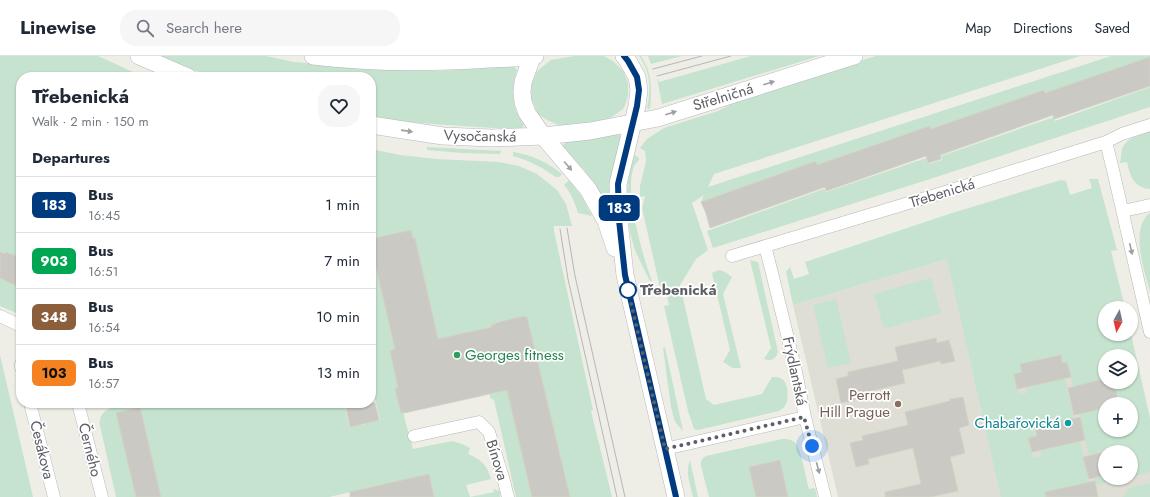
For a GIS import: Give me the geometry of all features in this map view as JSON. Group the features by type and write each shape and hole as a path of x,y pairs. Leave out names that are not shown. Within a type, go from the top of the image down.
{"main road":[{"path":"139,56 176,72"},
{"path":"313,56 355,60 420,62 533,56 523,82 523,102 527,113 543,136 588,189 606,221 625,275 676,497"},
{"path":"624,56 637,77 639,90 637,106 618,184 619,220 625,275"},
{"name":"Střelničná","path":"590,131 658,118 854,56"},
{"name":"Vysočanská","path":"376,126 443,136 500,138 543,136 590,131"}],"street":[{"name":"Třebenická","path":"732,256 1106,142 1122,134 1150,124"},
{"path":"1106,142 1150,332"},
{"path":"1123,211 1150,205"},
{"name":"Frýdlantská","path":"764,246 795,367 804,417 826,497"},
{"path":"0,316 16,324"},
{"name":"Česákova","path":"31,408 54,497"},
{"name":"Černého","path":"79,408 102,497"},
{"path":"665,449 804,417"},
{"name":"Bínova","path":"414,436 479,422 489,432 508,497"}],"shaded area":[{"path":"1100,223 1119,301 1098,301 1098,341 1129,341 1130,349 1098,349 1098,389 1138,389 1138,381 1150,433 1150,497 838,497 793,305 947,259"}],"green space":[{"path":"0,56 98,56 133,72 16,72 16,256 7,252 5,254 0,252"},
{"path":"159,56 266,56 294,62 400,70 436,71 514,66 517,70 513,92 514,105 524,125 521,129 499,128 417,123 376,118 376,72 199,72"},
{"path":"574,56 604,56 613,61 623,71 628,83 628,96 624,108 612,117 600,122 561,126 538,114 531,98 532,83 537,71 551,60"},
{"path":"639,56 641,56 645,62 649,75 651,88 650,109 647,108 649,95 648,75"},
{"path":"648,56 682,56 651,64"},
{"path":"751,56 819,56 662,104 657,78 659,82"},
{"path":"876,56 1080,56 714,174 708,187 1111,56 1150,56 1150,58 1045,93 1044,90 931,129 930,126 817,165 816,161 701,202 704,195 692,203 708,250 696,259 680,285 706,399 714,405 762,394 772,377 780,378 784,381 787,387 788,395 786,405 779,411 698,430 694,429 688,411 664,306 669,305 666,291 661,292 642,208 645,196 640,197 640,186 646,161 645,151 640,148 647,139 664,128 718,111 743,98 767,89"},
{"path":"1150,87 1150,107 927,180 713,248 707,231 824,189 826,192 926,158 928,164 942,160 941,156 1054,117 1055,121"},
{"path":"1150,131 1150,189 1136,184 1131,176 1127,162 1120,163 1122,150 1126,143 1133,138"},
{"path":"619,134 621,138 611,181 610,202 608,204 605,202 585,171 562,146 566,142"},
{"path":"427,147 501,151 500,154 462,153 427,150"},
{"path":"376,150 400,155 436,159 499,162 519,166 537,174 557,190 566,204 572,226 554,226 554,231 593,410 591,411 612,497 570,497 527,317 525,316 496,322 496,324 491,325 492,327 438,339 415,239 413,239 411,230 376,238"},
{"path":"513,152 527,155 539,160 562,174 559,177 556,177 536,165 513,156"},
{"path":"635,155 639,158 639,160 633,169 631,183 632,200 639,238 652,281 650,281 635,250 627,214 627,191 631,167"},
{"path":"1089,179 1098,179 1117,250 1111,251 1123,301 1098,301 1098,341 1133,341 1134,349 1098,349 1098,381 1073,387 1068,362 1062,363 1060,355 1020,364 1022,372 1014,374 1019,394 1027,393 1026,387 1065,378 1074,419 1035,427 1037,436 1028,438 1033,458 1042,456 1040,450 1080,441 1089,482 1049,492 1050,497 1001,497 947,259 793,305 786,272 790,267 794,279 809,274 805,262 952,213 1061,180 1066,181 1070,195 1092,188"},
{"path":"569,180 582,197 592,216 578,213 569,191 564,185"},
{"path":"1150,213 1150,292 1142,262 1139,239 1140,229 1144,220"},
{"path":"750,260 758,262 778,352 776,357 771,360 764,359 771,348"},
{"path":"376,267 395,349 390,351 413,449 452,441 470,448 468,454 477,458 483,464 488,470 491,479 466,485 470,497 434,497 429,474 329,497 161,497 140,408 345,408 349,427 361,424 364,425 380,420 376,403"},
{"path":"719,270 732,277 723,294 741,368 733,368 723,362 730,350 712,273"},
{"path":"0,278 16,286 16,313 0,306"},
{"path":"931,278 941,313 884,329 874,294"},
{"path":"836,299 851,363 828,368 813,305"},
{"path":"665,347 683,431 675,422 671,407 663,348"},
{"path":"0,355 33,497 0,497"},
{"path":"1138,365 1150,418 1150,472 1138,475 1138,445 1098,445 1098,453 1089,455 1079,414 1098,410 1098,437 1138,437 1138,397 1117,397 1116,389 1138,389"},
{"path":"506,385 532,497 516,497 494,400 490,398 490,394 496,393 495,388"},
{"path":"136,408 116,413 136,497 116,497 100,426 101,416 108,409"},
{"path":"782,439 793,441 796,444 802,459 809,489 815,488 817,497 788,497 780,460 749,467 756,497 709,497 701,466 704,457"},
{"path":"690,460 698,497 693,497 689,483 688,469"},
{"path":"1098,477 1098,485 1096,485 1094,478"},
{"path":"1150,483 1150,497 1123,497 1129,488"},
{"path":"493,489 500,491 500,497 470,497 494,492"}],"building":[{"path":"1150,57 1150,86 1054,119 1053,115 940,155 941,159 928,163 926,156 826,191 825,187 710,228 701,202 816,161 817,165 930,126 931,129 1044,90 1045,93"},
{"path":"411,230 413,239 415,238 438,339 492,327 491,325 496,324 495,323 511,319 525,316 527,317 570,497 532,497 507,390 401,413 395,389 398,388 390,351 395,349 376,267 376,238"},
{"path":"0,252 5,254 6,252 16,256 16,286 0,278"},
{"path":"936,338 937,343 949,340 955,361 941,364 940,361 902,370 905,383 854,395 855,400 841,403 836,379 848,376 848,372 898,361 895,347"},
{"path":"1061,355 1062,363 1067,362 1071,377 1017,389 1014,374 1022,372 1020,364"},
{"path":"1098,381 1098,389 1116,389 1117,397 1098,397 1098,410 1074,415 1068,388"},
{"path":"963,397 969,425 959,428 965,453 950,457 958,491 930,497 885,497 885,492 921,484 913,448 868,459 869,464 856,467 850,443 863,440 862,436 908,425 905,412 950,401 950,399"},
{"path":"376,407 379,420 350,427 346,408"},
{"path":"140,408 161,497 136,497 116,413"},
{"path":"1080,417 1085,440 1032,452 1028,438 1037,436 1035,427"},
{"path":"1098,454 1098,477 1089,479 1083,457"},
{"path":"780,460 788,497 756,497 749,467"},
{"path":"429,474 434,497 350,497 350,492"},
{"path":"1095,481 1098,497 1046,497 1045,492"}],"tram line":[{"path":"653,69 702,56"},
{"path":"657,76 731,56"},
{"path":"567,228 575,276 625,497"},
{"path":"560,229 568,279 617,497"}],"bus line":[{"name":"183","path":"624,56 637,77 639,90 628,148 618,184 619,220 625,275 676,497"}],"place":[{"name":"Třebenická","path":"628,290"},
{"name":"Georges fitness","path":"457,355"},
{"name":"Perrott Hill Prague","path":"898,404"},
{"name":"Chabařovická","path":"1068,423"}],"route":[{"path":"628,290 665,449 804,417 812,446"}]}
